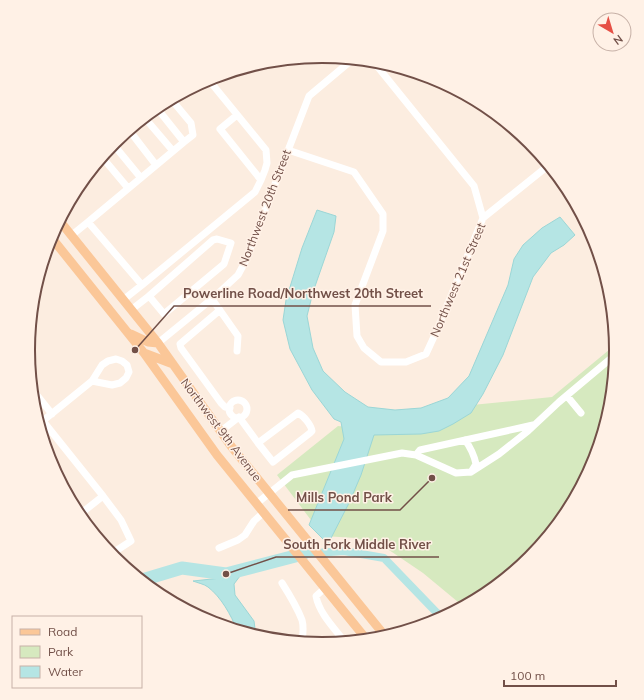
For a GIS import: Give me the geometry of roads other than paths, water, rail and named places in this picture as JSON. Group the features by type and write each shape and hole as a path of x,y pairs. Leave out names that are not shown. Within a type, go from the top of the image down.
{"main road":[{"name":"Northwest 9th Avenue","path":"64,225 158,343 221,431 269,494 380,630"},
{"name":"Northwest 9th Avenue","path":"56,243 128,332 217,455 263,514 362,634"},
{"path":"128,332 148,342 158,343"},
{"path":"144,353 173,364"}],"street":[{"name":"Northwest 20th Street","path":"158,343 212,299 238,275 245,262 309,96 347,64"},
{"path":"380,69 474,186 483,218"},
{"path":"123,300 255,192 261,180 267,163 266,150 213,85"},
{"path":"72,235 193,135 191,124 174,104"},
{"path":"161,113 184,142"},
{"path":"237,115 220,129 261,180"},
{"path":"147,122 173,151"},
{"path":"132,134 156,165"},
{"path":"117,149 141,178"},
{"name":"Northwest 21st Street","path":"288,150 354,172 383,214 383,231 355,305 357,336 364,348 381,362 406,362 426,354 438,330 483,218 545,169"},
{"path":"106,161 128,188"},
{"path":"88,222 142,285"},
{"path":"132,310 213,240 217,239 232,243 224,264 164,314 149,296"},
{"path":"212,299 238,336 237,351"},
{"path":"220,310 180,344 181,348 221,403 225,407 230,408"},
{"path":"44,420 92,381 108,360 116,359 122,361 127,366 129,372 126,378 120,383 112,386 92,381"},
{"path":"256,504 292,475 309,470 371,460 402,453 416,455 456,473 471,472 499,454 608,361"},
{"path":"567,396 581,413"},
{"path":"39,398 52,414"},
{"path":"221,431 246,414 247,408 245,403 240,400 234,401 230,408"},
{"path":"230,408 233,416 238,418 258,444 273,462 310,434 312,431 311,427 302,415 298,413 258,444"},
{"path":"416,455 420,450 536,424"},
{"path":"47,430 103,496 121,520 131,541 117,550"},
{"path":"465,440 471,448 475,458 476,464 471,472"},
{"path":"84,511 103,496"},
{"path":"219,548 238,540 245,535 254,521 263,514"},
{"path":"282,583 302,620 303,636"},
{"path":"325,588 316,596 317,603 340,636"}],"water":[{"path":"317,210 336,216 334,232 313,292 307,316 313,348 323,371 345,392 368,407 395,410 421,408 448,398 469,376 508,285 514,259 523,245 542,228 560,217 575,235 564,245 551,253 533,277 503,355 483,394 471,413 439,431 421,434 374,435 361,475 349,503 328,544 309,525 344,439 341,422 334,419 312,390 290,349 283,320 286,300 302,248"},
{"path":"240,576 234,584 235,595 254,621 255,629 234,623 229,612 213,591 203,584 193,581"}],"waterway":[{"path":"303,554 344,551 384,558 437,613"},
{"path":"148,578 182,568 226,574 303,554"}],"place":[{"name":"Powerline Road/Northwest 20th Street","path":"135,350"},
{"name":"Mills Pond Park","path":"432,478"},
{"name":"South Fork Middle River","path":"226,574"}]}
